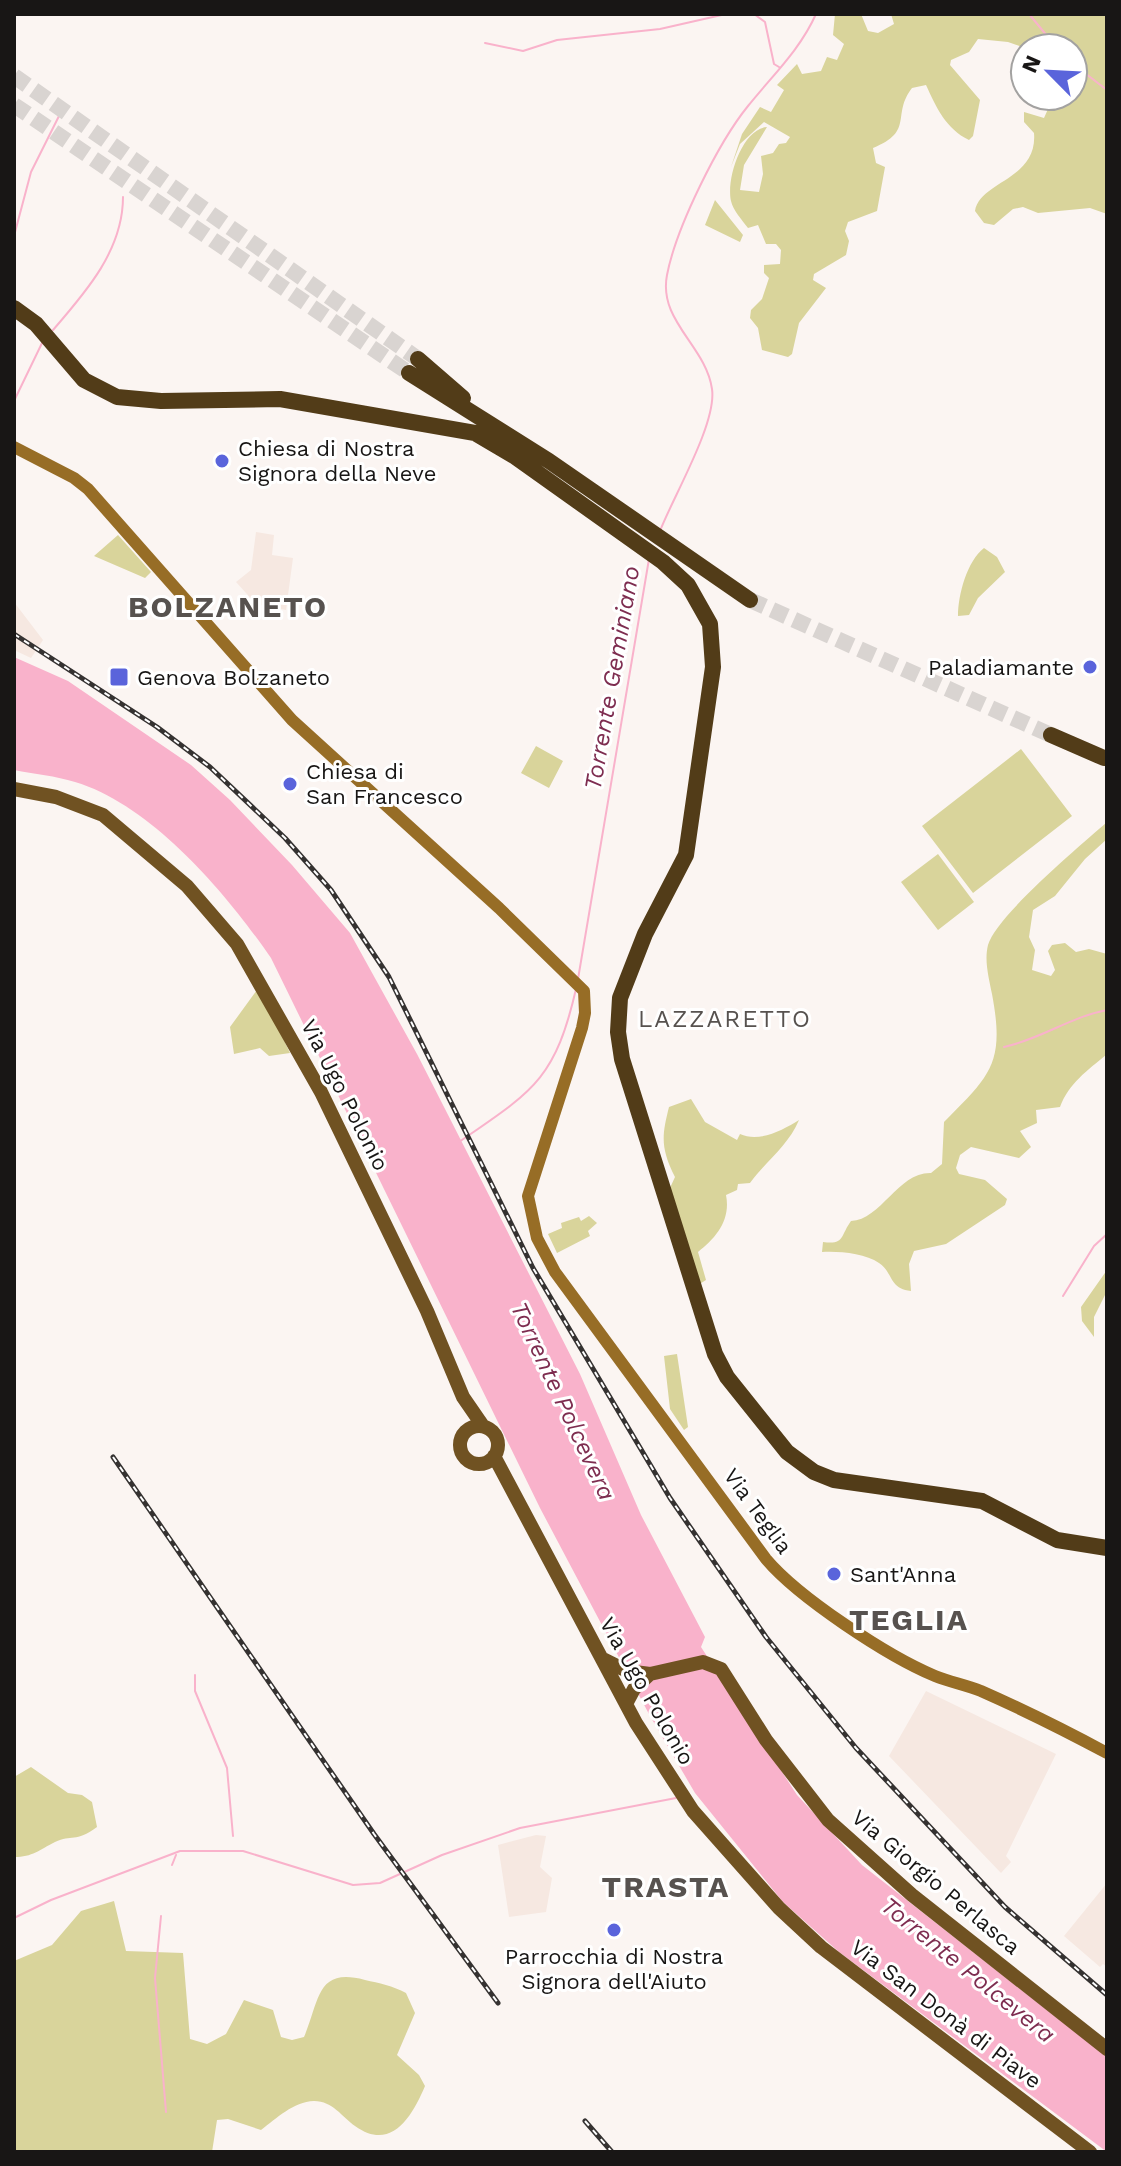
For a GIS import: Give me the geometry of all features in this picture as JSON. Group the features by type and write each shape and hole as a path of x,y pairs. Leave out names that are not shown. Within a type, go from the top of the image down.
{"highway":[{"path":"14,308 36,324 84,380 117,397 161,401 280,399 475,433 514,456 674,571 694,593 710,624 713,667 686,855 630,967 620,998 618,1032 622,1059 700,1311 727,1377 795,1460 843,1483 982,1501 1057,1540 1103,1547"},
{"path":"422,372 750,600"},
{"path":"1051,735 1104,758"}],"main road":[{"name":"Via Teglia","path":"14,447 74,478 88,489 292,720 583,989 585,1013 537,1164 528,1204 546,1258 782,1578 830,1614 934,1675 979,1690 1107,1753"},
{"name":"Via Ugo Polonio","path":"14,789 88,807 124,831 211,910 261,981 321,1092 427,1311 463,1397 483,1426 497,1438 489,1460"},
{"name":"Via Ugo Polonio","path":"463,1397 465,1431 460,1442 462,1454 471,1462 489,1460"},
{"path":"465,1431 483,1426"},
{"name":"Via Ugo Polonio","path":"489,1460 505,1477 599,1656 689,1805 779,1908"},
{"name":"Via Giorgio Perlasca","path":"599,1656 615,1666 650,1674 703,1662 721,1669 766,1740 828,1820 872,1862 1107,2049"},
{"path":"628,1701 650,1674"},
{"name":"Via San Donà di Piave","path":"779,1908 821,1947 1090,2152"}],"shaded area":[{"path":"835,14 861,14 868,31 878,33 894,24 891,14 1107,14 1107,214 1090,208 1038,213 1023,207 1013,209 994,225 984,223 975,211 979,201 1018,170 1033,149 1034,133 1024,122 1024,112 1044,118 1047,112 1089,112 1089,32 1009,32 1009,42 978,39 969,52 951,60 950,65 980,100 973,136 969,140 948,124 926,85 912,88 903,106 898,129 886,142 873,148 876,163 885,167 877,211 848,222 845,231 849,241 846,255 814,274 813,280 826,288 799,323 792,354 788,357 762,350 758,328 750,318 751,310 762,299 769,278 764,273 764,265 780,264 781,250 776,244 766,244 758,225 748,228 731,201 731,180 743,145 758,130 767,127 744,165 740,190 759,192 763,174 761,156 773,153 779,144 786,143 790,137 764,122 740,144 731,167 742,134 760,107 771,112 784,90 777,85 797,64 802,74 821,71 827,57 837,60 844,44 833,35"},
{"path":"715,200 743,235 740,242 705,225"},
{"path":"256,532 274,535 272,555 293,558 286,610 256,604 236,582 251,570"},
{"path":"118,535 151,572 145,578 94,556"},
{"path":"984,548 997,557 1005,572 978,598 969,615 958,616 965,579 973,561"},
{"path":"14,602 43,640 31,658 14,650"},
{"path":"536,746 563,761 549,788 521,773"},
{"path":"1021,749 1072,816 973,893 922,826"},
{"path":"1107,822 1107,839 1085,859 1055,896 1033,910 1029,937 1035,950 1032,970 1051,976 1055,970 1048,951 1052,945 1065,943 1076,952 1089,949 1107,954 1107,1054 1074,1084 1060,1107 1036,1110 1037,1123 1020,1131 1031,1147 1019,1158 971,1147 960,1155 956,1168 959,1174 985,1180 1007,1199 1005,1205 946,1244 914,1251 909,1264 911,1291 895,1284 883,1267 873,1260 851,1253 822,1252 823,1242 839,1241 851,1221 872,1213 909,1180 931,1173 942,1164 944,1122 983,1079 995,1052 996,1017 987,963 988,945 994,932 1022,899"},
{"path":"938,854 974,902 938,930 901,882"},
{"path":"260,990 290,1053 269,1056 260,1048 234,1054 230,1027"},
{"path":"691,1099 705,1122 737,1140 740,1134 763,1136 799,1120 783,1145 750,1183 738,1184 737,1190 726,1195 726,1212 721,1228 698,1252 706,1280 698,1285 669,1190 675,1177 664,1141 669,1107"},
{"path":"589,1216 597,1223 588,1231 590,1236 557,1253 548,1234 562,1228 561,1223 579,1217 581,1221"},
{"path":"1107,1270 1107,1291 1094,1317 1094,1337 1082,1321 1081,1307"},
{"path":"677,1354 688,1427 684,1430 670,1409 664,1356"},
{"path":"926,1691 1056,1754 1006,1856 1011,1862 1001,1873 889,1756"},
{"path":"31,1767 68,1793 82,1795 92,1802 97,1827 79,1837 61,1840 31,1854 14,1857 14,1777"},
{"path":"536,1835 546,1836 540,1867 552,1878 546,1912 509,1917 498,1845"},
{"path":"1107,1883 1107,1967 1103,1964 1100,1967 1064,1936"},
{"path":"114,1901 126,1951 183,1953 190,2039 207,2044 226,2034 244,2000 273,2010 281,2037 292,2040 304,2037 322,1990 337,1978 365,1980 406,1993 415,2013 397,2055 419,2075 425,2086 407,2119 390,2133 368,2133 332,2107 314,2101 292,2107 261,2130 228,2119 217,2120 212,2152 14,2152 14,1961 52,1945 81,1911"}],"water":[{"name":"Torrente Polcevera","path":"14,657 68,681 191,765 230,800 292,865 350,933 417,1054 580,1374 641,1515 705,1637 701,1647 797,1795 862,1865 1107,2057 1107,2152 839,1952 783,1902 695,1793 650,1716 540,1508 271,958 210,880 159,831 132,810 75,782 14,770"}],"waterway":[{"path":"485,43 523,51 557,40 660,29 726,14"},
{"path":"754,14 765,22 774,64 779,67"},
{"name":"Torrente Geminiano","path":"660,531 693,460 712,403 708,374 669,306 666,291 672,256 689,211 724,141 748,106 794,51 816,14"},
{"path":"1029,14 1044,32"},
{"path":"1089,76 1107,90"},
{"path":"14,236 31,172 60,114"},
{"path":"53,330 90,285 110,252 117,235 123,197"},
{"path":"14,401 43,341"},
{"name":"Torrente Geminiano","path":"578,979 649,559"},
{"name":"Torrente Geminiano","path":"459,1142 506,1109 537,1080 559,1044 576,989"},
{"path":"1004,1047 1107,1010"},
{"path":"1063,1296 1094,1246 1107,1234"},
{"path":"195,1675 195,1691 227,1768 233,1836"},
{"path":"14,1918 51,1900 180,1851 243,1851 353,1885 380,1883 442,1855 520,1828 676,1798"},
{"path":"172,1865 176,1855"},
{"path":"161,1916 155,1978 166,2112"}],"tunnel":[{"path":"14,76 418,359"},
{"path":"14,105 409,373"},
{"path":"750,600 1051,735"}],"railway":[{"path":"14,634 157,727 210,767 285,838 331,890 389,977 533,1268 670,1498 766,1637 856,1748 1005,1907 1107,1995"},
{"path":"113,1457 374,1834 498,2003"},
{"path":"585,2121 612,2152"}],"place":[{"name":"Chiesa di Nostra Signora della Neve","path":"222,461"},
{"name":"Paladiamante","path":"1090,667"},
{"name":"Genova Bolzaneto","path":"119,677"},
{"name":"Chiesa di San Francesco","path":"290,784"},
{"name":"Sant'Anna","path":"834,1574"},
{"name":"Parrocchia di Nostra Signora dell'Aiuto","path":"614,1930"}],"district":[{"name":"BOLZANETO","path":"228,606"},
{"name":"LAZZARETTO","path":"725,1019"},
{"name":"TEGLIA","path":"909,1619"},
{"name":"TRASTA","path":"666,1886"}]}
